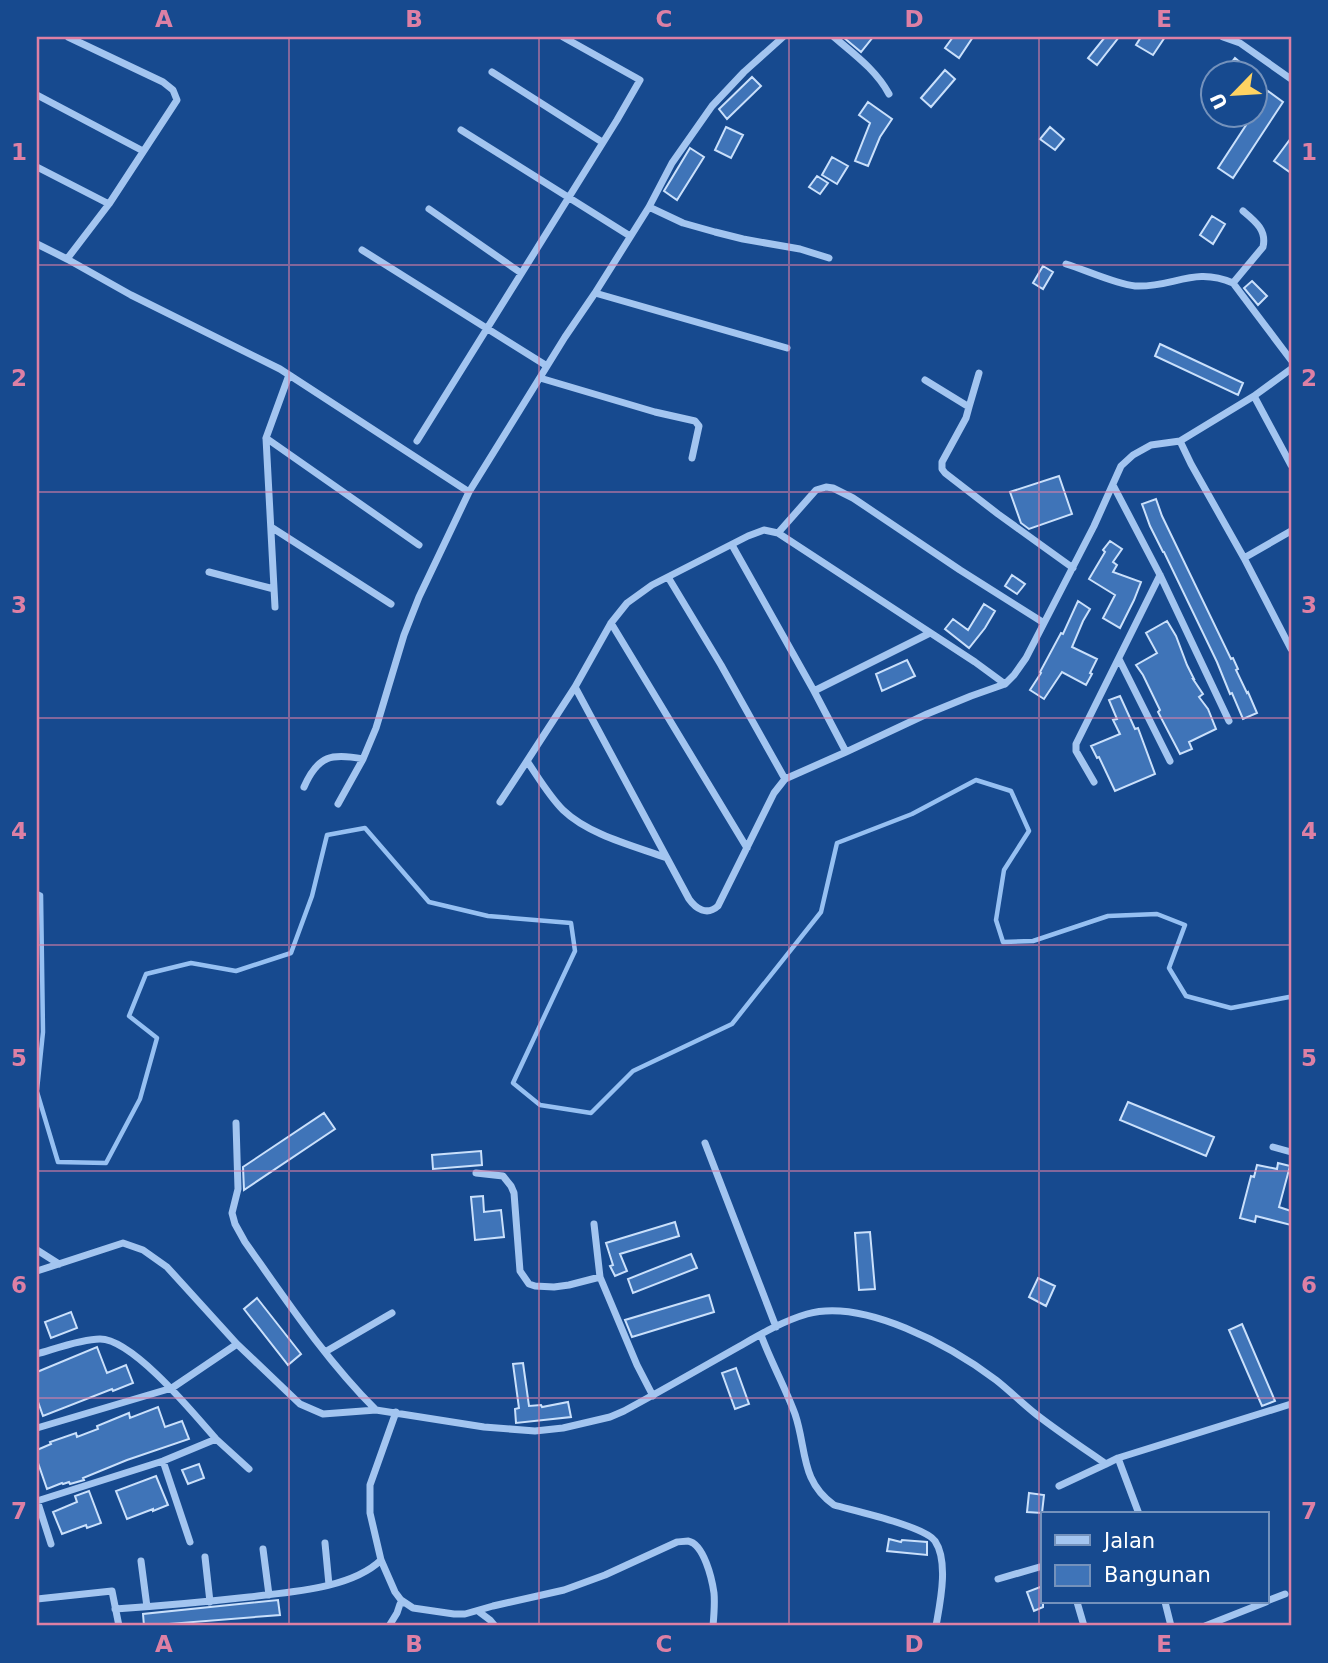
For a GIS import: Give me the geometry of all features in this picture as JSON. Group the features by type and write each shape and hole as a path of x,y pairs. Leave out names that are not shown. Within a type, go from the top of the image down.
{"street":[{"path":"67,259 108,204 177,100 175,94 163,82 68,37"},
{"path":"417,440 640,80 563,37"},
{"path":"338,804 363,759 376,728 404,635 468,492 649,207 672,163 712,106 783,37"},
{"path":"834,37 876,74 890,94"},
{"path":"1223,37 1241,43 1291,79"},
{"path":"492,72 603,142"},
{"path":"37,95 143,151"},
{"path":"461,130 630,236"},
{"path":"37,167 108,204"},
{"path":"649,207 683,223 829,258"},
{"path":"429,209 521,273"},
{"path":"1233,283 1264,243 1258,224 1243,211"},
{"path":"37,244 289,375 468,492"},
{"path":"362,250 547,366"},
{"path":"1066,264 1134,286 1152,286 1197,276 1220,277 1233,283 1291,360"},
{"path":"595,293 787,348"},
{"path":"575,687 681,885 695,907 710,911 718,906 774,793 785,779 927,714 1004,684 1021,668 1073,568 1121,466 1133,455 1151,445 1180,440 1254,396 1291,369"},
{"path":"978,373 962,425 944,457 943,471 1073,568"},
{"path":"275,607 266,438 289,375"},
{"path":"540,378 695,421 699,426 692,458"},
{"path":"925,380 969,407"},
{"path":"1254,396 1291,465"},
{"path":"266,438 419,545"},
{"path":"1180,440 1291,649"},
{"path":"1113,485 1160,575 1229,721"},
{"path":"778,533 816,491 832,488 853,498 1044,623"},
{"path":"271,527 391,604"},
{"path":"500,802 575,687 611,623 627,603 668,577 764,530 778,533 975,662 1004,684"},
{"path":"1244,558 1291,531"},
{"path":"732,545 846,752"},
{"path":"209,572 274,589"},
{"path":"1094,782 1076,751 1076,744 1160,575"},
{"path":"668,577 785,779"},
{"path":"611,623 747,848"},
{"path":"814,691 930,634"},
{"path":"1119,659 1170,761"},
{"path":"304,787 318,765 330,757 343,755 363,759"},
{"path":"527,761 563,809 582,824 667,858"},
{"path":"236,1123 238,1189 232,1213 235,1224 252,1252 325,1352 376,1410"},
{"path":"705,1143 776,1327"},
{"path":"1273,1147 1291,1152"},
{"path":"476,1173 503,1176 511,1186 514,1194 520,1270 529,1284 554,1287 600,1277"},
{"path":"594,1224 600,1277 627,1343 653,1396"},
{"path":"37,1271 123,1243 143,1250 167,1267 237,1344 288,1394 313,1410 323,1414 376,1410 535,1431 563,1428 610,1417 776,1327 806,1315 824,1310 856,1312 914,1332 971,1362 1037,1415 1106,1464"},
{"path":"37,1250 59,1264"},
{"path":"325,1352 392,1313"},
{"path":"761,1335 796,1417 811,1480 825,1499 834,1505 913,1528 934,1540 942,1562 942,1594 936,1626"},
{"path":"37,1354 88,1340 103,1339 122,1346 172,1388 216,1440 249,1469"},
{"path":"37,1428 172,1388 237,1344"},
{"path":"1059,1486 1118,1458 1291,1404"},
{"path":"396,1412 370,1485 369,1496 372,1529 381,1560 395,1592 403,1602 413,1608 454,1614 478,1611 564,1590 677,1542 688,1541 699,1549 709,1570 714,1593 713,1626"},
{"path":"51,1544 37,1500 163,1461 216,1440"},
{"path":"1118,1458 1138,1512"},
{"path":"163,1461 190,1542"},
{"path":"325,1542 329,1585"},
{"path":"263,1549 269,1595"},
{"path":"205,1557 210,1602"},
{"path":"116,1609 210,1602 329,1585 358,1575 381,1560"},
{"path":"141,1561 147,1607"},
{"path":"998,1579 1041,1567"},
{"path":"37,1599 112,1591 119,1626"},
{"path":"1268,1601 1285,1594"},
{"path":"389,1626 403,1602"},
{"path":"1073,1626 1084,1625 1078,1604"},
{"path":"1166,1604 1171,1626"},
{"path":"1205,1626 1261,1604"},
{"path":"478,1611 495,1626"}],"building":[{"path":"843,37 873,37 861,52"},
{"path":"953,37 973,37 959,58 945,48"},
{"path":"1105,37 1119,37 1097,65 1088,58"},
{"path":"1141,37 1165,37 1153,55 1136,45"},
{"path":"945,70 955,79 931,107 921,98"},
{"path":"752,77 761,86 727,119 719,109"},
{"path":"1268,91 1283,102 1268,125"},
{"path":"868,102 892,119 880,137 868,166 855,161 870,123 859,115"},
{"path":"726,127 743,135 731,158 715,150"},
{"path":"1050,127 1064,139 1055,150 1040,139"},
{"path":"1243,130 1265,130 1233,178 1218,168"},
{"path":"1291,138 1291,173 1274,161"},
{"path":"690,148 704,157 677,200 664,191"},
{"path":"832,157 848,166 837,184 822,175"},
{"path":"817,176 828,183 820,194 809,187"},
{"path":"1212,216 1225,224 1213,244 1200,235"},
{"path":"1043,266 1053,272 1043,289 1033,283"},
{"path":"1252,281 1267,296 1258,305 1244,288"},
{"path":"1160,344 1243,383 1238,395 1155,356"},
{"path":"1059,476 1072,514 1029,529 1021,523 1010,492"},
{"path":"1156,499 1257,713 1243,719 1150,526 1142,504"},
{"path":"1110,541 1122,549 1113,562 1117,565 1113,572 1141,582 1120,628 1103,618 1115,595 1089,579"},
{"path":"1012,575 1025,584 1017,594 1005,586"},
{"path":"1078,601 1090,609 1072,647 1097,659 1090,673 1092,674 1086,685 1062,672 1044,699 1030,690 1061,633 1063,634"},
{"path":"984,604 995,611 969,648 945,629 953,619 968,630"},
{"path":"1167,621 1193,679 1203,694 1199,697 1208,709 1216,729 1189,742 1192,749 1180,754 1136,665 1157,653 1146,633"},
{"path":"907,660 915,676 882,691 876,674"},
{"path":"1120,696 1135,729 1138,728 1155,774 1115,791 1091,746 1120,734 1113,720 1117,719 1109,700"},
{"path":"1128,1102 1214,1137 1206,1156 1120,1120"},
{"path":"324,1113 335,1129 244,1190 243,1167"},
{"path":"481,1151 482,1165 433,1169 432,1155"},
{"path":"1278,1163 1290,1166 1279,1207 1291,1211 1291,1225 1256,1216 1255,1222 1240,1218 1251,1176 1254,1177 1257,1165 1277,1169"},
{"path":"483,1196 484,1212 501,1210 504,1237 475,1240 471,1197"},
{"path":"675,1222 679,1236 620,1254 627,1271 615,1276 610,1266 613,1265 606,1243"},
{"path":"870,1232 875,1289 859,1290 855,1233"},
{"path":"691,1254 697,1268 633,1293 628,1279"},
{"path":"1038,1278 1055,1286 1046,1306 1029,1297"},
{"path":"709,1295 714,1312 632,1337 625,1320"},
{"path":"257,1298 301,1354 288,1365 244,1309"},
{"path":"71,1312 77,1328 51,1338 45,1322"},
{"path":"1242,1324 1275,1401 1262,1406 1229,1330"},
{"path":"97,1347 107,1373 126,1365 133,1383 43,1416 37,1399 37,1372"},
{"path":"523,1363 529,1406 542,1407 568,1402 571,1417 516,1423 515,1409 519,1408 513,1364"},
{"path":"736,1368 749,1404 735,1409 722,1373"},
{"path":"158,1407 165,1427 182,1421 189,1439 127,1460 83,1478 84,1480 62,1483 47,1489 37,1460 37,1450 51,1444 50,1442 76,1433 77,1437 98,1429 97,1426 129,1413 130,1418"},
{"path":"199,1464 204,1478 188,1484 182,1470"},
{"path":"156,1476 168,1505 127,1519 116,1491"},
{"path":"89,1491 101,1523 87,1528 86,1525 62,1534 53,1512 77,1502 75,1496"},
{"path":"1029,1493 1044,1495 1042,1512 1027,1512"},
{"path":"889,1539 927,1542 927,1555 887,1551"},
{"path":"1041,1587 1043,1607 1034,1611 1027,1592"},
{"path":"278,1600 280,1615 144,1626 143,1614"}],"waterway":[{"path":"37,1092 58,1162 106,1163 140,1099 157,1038 129,1016 146,974 191,963 236,971 291,953 312,896 327,835 365,828 429,902 488,916 571,923 575,951 513,1083 540,1105 591,1113 633,1071 732,1024 821,912 837,843 912,814 976,780 1011,791 1029,831 1004,870 996,920 1003,942 1033,941 1108,916 1157,914 1185,925 1169,968 1186,996 1231,1008 1291,998"},
{"path":"37,893 41,895 43,1032 37,1090"}]}
